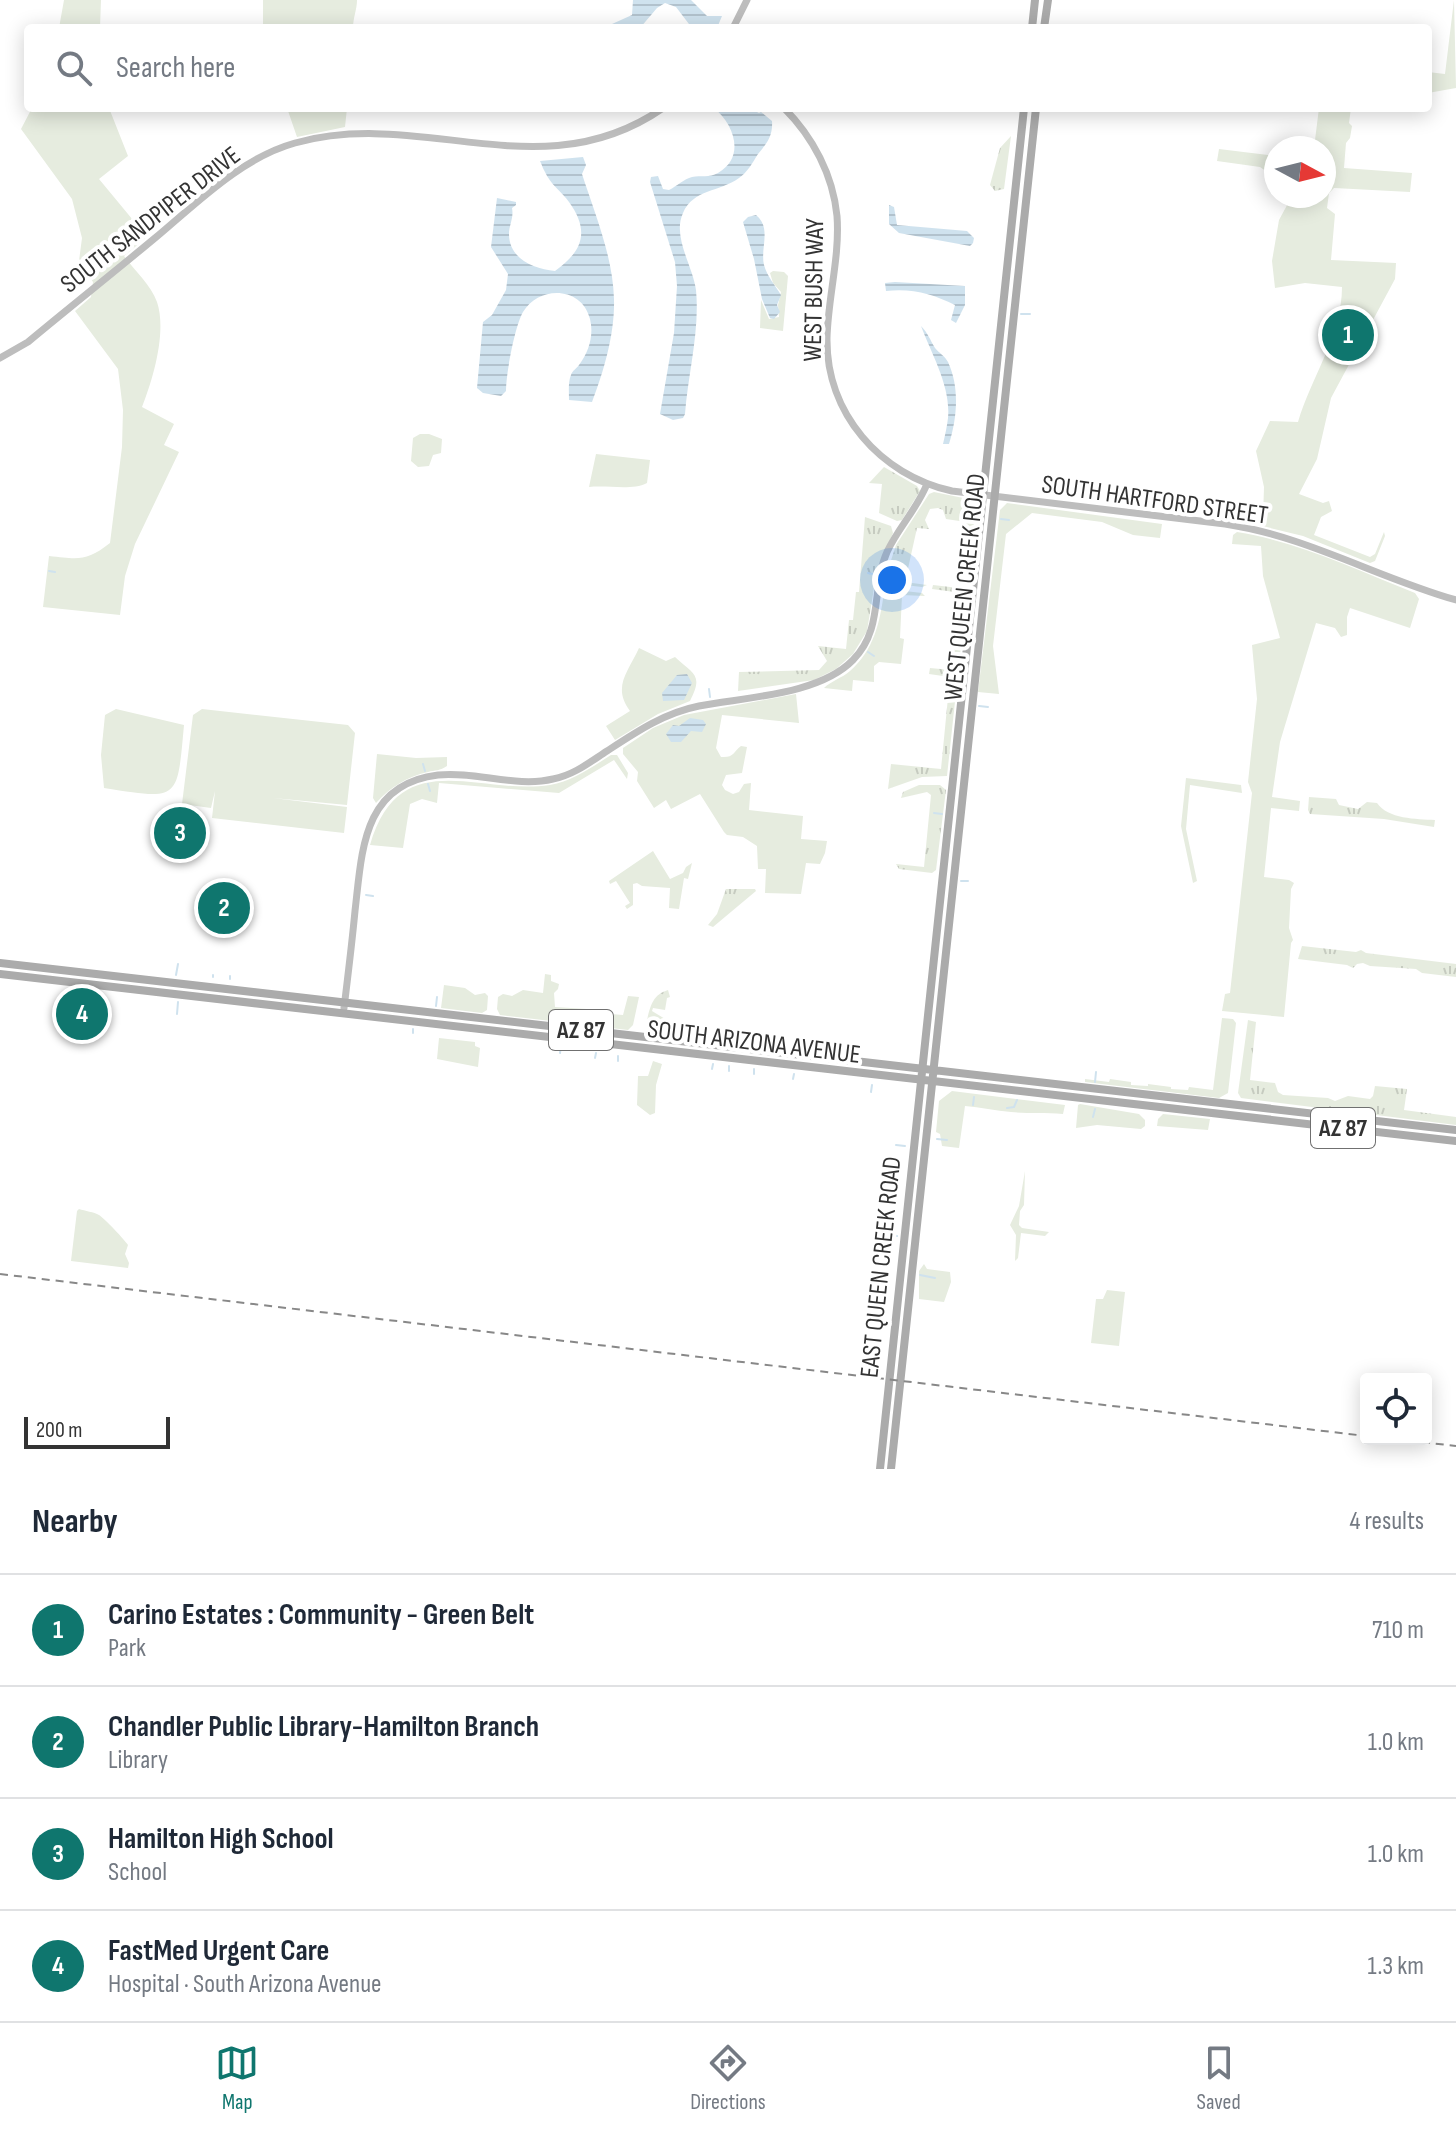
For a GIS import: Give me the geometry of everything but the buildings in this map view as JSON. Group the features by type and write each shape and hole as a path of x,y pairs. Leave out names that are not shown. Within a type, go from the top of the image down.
{"main road":[{"path":"1032,24 1035,0"},
{"path":"1043,24 1045,0"},
{"name":"WEST QUEEN CREEK ROAD","path":"921,1070 1024,112"},
{"name":"WEST QUEEN CREEK ROAD","path":"935,1071 1036,112"},
{"name":"AZ 87","path":"0,963 345,1002"},
{"name":"SOUTH ARIZONA AVENUE","path":"0,974 1456,1141"},
{"name":"SOUTH ARIZONA AVENUE","path":"345,1002 1456,1130"},
{"path":"781,1065 783,1053"},
{"name":"EAST QUEEN CREEK ROAD","path":"880,1469 921,1070"},
{"name":"EAST QUEEN CREEK ROAD","path":"891,1469 935,1071"}],"street":[{"path":"735,24 747,0"},
{"name":"SOUTH SANDPIPER DRIVE","path":"0,358 28,342 240,170 295,143 361,132 519,147 560,147 612,135 656,112"},
{"name":"WEST BUSH WAY","path":"787,112 815,148 833,195 837,234 827,340 836,391 851,422 872,449 898,470 927,484 982,495"},
{"path":"343,1014 363,843 375,815 385,802 404,787 423,778 450,775 532,781 556,778 576,771 669,715 818,684 840,672 856,658 868,639 875,619 886,556 927,484"},
{"name":"SOUTH HARTFORD STREET","path":"982,495 1225,524 1266,533 1308,545 1456,600"}],"green space":[{"path":"64,0 101,0 100,24 60,24"},
{"path":"263,0 357,0 354,24 263,24"},
{"path":"1454,0 1456,88 1432,92 1432,72 1445,74"},
{"path":"30,112 111,112 128,156 99,179 147,237 124,256 151,290 160,314 160,341 142,407 174,424 164,445 179,452 135,544 125,576 120,615 43,607 49,556 81,558 110,543 122,447 123,410 118,369 75,311 91,297 93,282 79,261 82,238 72,199 21,129"},
{"path":"288,112 347,112 345,127 297,137"},
{"path":"1318,112 1350,112 1349,123 1352,126 1346,143 1344,168 1412,173 1410,192 1336,188 1336,136 1316,136"},
{"path":"1011,136 1004,189 995,191 990,185 1000,148"},
{"path":"1219,149 1264,155 1264,170 1260,167 1217,161"},
{"path":"1286,208 1327,208 1335,214 1331,260 1396,263 1395,279 1331,398 1317,459 1299,494 1323,503 1329,501 1332,511 1321,517 1314,535 1370,557 1375,554 1384,532 1375,561 1370,563 1303,536 1238,520 1236,515 1263,518 1264,487 1256,451 1270,421 1298,422 1332,339 1341,305 1342,287 1305,283 1275,288 1272,261 1279,220"},
{"path":"784,272 788,276 783,331 760,328 761,300 769,319 779,317 781,292 773,283 770,273"},
{"path":"429,434 442,439 441,453 433,455 429,466 418,467 411,461 413,438"},
{"path":"596,454 650,460 647,483 627,487 589,487"},
{"path":"884,467 917,486 920,491 902,520 897,521 879,513 882,484 869,483"},
{"path":"934,492 973,500 976,506 947,776 922,777 888,789 891,764 941,769 950,677 929,674 930,668 951,670 955,592 932,589 933,585 959,588 966,522 946,519 943,510 930,509 925,520 929,529 917,528 905,582 927,585 888,583 885,579 896,545 929,494"},
{"path":"1007,503 1162,524 1160,538 1133,535 1102,522 1032,513 1006,534 993,646 999,694 978,692 1000,510"},
{"path":"865,517 891,526 893,533 877,570 867,631 853,654 836,669 814,680 738,691 739,672 819,670 827,661 818,646 846,649 849,620 853,620 856,592 859,592"},
{"path":"1237,532 1328,558 1415,593 1419,599 1410,628 1350,608 1347,635 1341,637 1335,628 1316,623 1280,742 1272,797 1300,801 1299,811 1271,808 1264,877 1294,883 1289,928 1293,940 1284,1017 1222,1011 1225,994 1230,993 1252,793 1248,782 1257,699 1252,645 1280,638 1263,576 1261,546 1232,544 1233,535"},
{"path":"887,589 922,593 925,596 902,595 900,638 904,639 901,664 879,662 874,666 874,682 853,680 852,691 824,688 850,671 865,654 874,635"},
{"path":"639,648 666,661 675,657 694,675 696,685 690,701 658,714 615,740 606,726 630,711 622,687"},
{"path":"796,694 799,723 722,715 716,748 721,757 725,757 731,756 741,746 747,747 742,773 726,775 722,785 725,790 733,794 739,792 744,784 751,783 749,810 803,816 801,839 827,841 820,864 806,863 801,894 765,893 766,869 758,869 757,846 743,837 727,835 700,794 671,809 666,800 654,808 637,781 638,772 623,754 623,748 653,728 684,715"},
{"path":"116,709 184,725 179,769 170,790 148,794 104,788 101,755 105,715"},
{"path":"202,709 348,725 355,733 347,805 273,798 347,807 344,833 212,818 215,791 211,808 182,804 193,715"},
{"path":"377,754 447,757 447,766 406,780 376,803 373,798"},
{"path":"611,755 617,755 628,773 627,779 614,760 559,793 439,783 437,803 422,799 410,804 403,848 370,845 383,814 401,794 421,784 445,781 523,787 550,785 574,777"},
{"path":"1186,778 1241,785 1242,793 1190,785 1186,829 1197,881 1193,883 1181,826"},
{"path":"919,785 940,785 946,790 936,870 932,873 899,869 896,864 924,867 931,795 927,792 901,798 903,792"},
{"path":"1309,797 1336,799 1339,805 1358,809 1367,802 1377,803 1395,815 1435,820 1434,827 1384,819 1310,814"},
{"path":"653,851 670,879 683,873 692,863 688,879 684,878 679,909 669,908 670,888 637,883 633,884 633,905 627,909 625,906 630,903 616,881 610,884 609,881"},
{"path":"726,889 756,891 713,927 708,925 717,914"},
{"path":"1302,946 1361,950 1456,964 1456,977 1422,973 1416,969 1363,963 1353,968 1298,959"},
{"path":"545,974 551,975 551,981 559,984 554,993 555,1007 623,1015 628,996 639,997 633,1025 628,1030 500,1015 498,997 503,994 512,996 523,990 543,993"},
{"path":"444,985 465,988 475,995 485,993 488,996 487,1010 482,1013 441,1008"},
{"path":"668,990 670,997 667,998 665,1010 653,1008 652,1011 675,1025 678,1032 651,1029 646,1024 655,999"},
{"path":"1222,1018 1233,1019 1236,1023 1228,1093 1219,1098 1085,1082 1085,1079 1109,1082 1110,1079 1131,1082 1131,1085 1213,1090"},
{"path":"1248,1020 1256,1022 1250,1080 1275,1083 1278,1092 1283,1095 1335,1101 1348,1096 1370,1099 1375,1086 1407,1089 1404,1110 1456,1117 1456,1125 1241,1098 1238,1093"},
{"path":"439,1038 475,1042 475,1046 480,1048 478,1067 437,1059"},
{"path":"653,1061 662,1064 656,1085 655,1113 650,1115 637,1105 638,1076 648,1076"},
{"path":"952,1091 1065,1105 1063,1114 1018,1113 965,1106 959,1148 942,1146 940,1134 936,1132 939,1101"},
{"path":"1080,1104 1139,1114 1145,1120 1145,1126 1141,1129 1097,1125 1076,1128"},
{"path":"1163,1114 1210,1119 1208,1130 1157,1126"},
{"path":"1025,1171 1024,1205 1020,1211 1019,1225 1049,1232 1045,1236 1021,1233 1015,1261 1016,1235 1010,1225 1019,1206"},
{"path":"79,1209 99,1215 126,1242 128,1268 71,1261"},
{"path":"924,1264 927,1269 950,1272 951,1282 944,1302 919,1299 919,1271"},
{"path":"1107,1290 1125,1292 1119,1346 1091,1343 1096,1299 1103,1299"}],"water":[{"path":"633,0 691,0 707,16 722,16 719,24 689,24 676,7 665,3 643,24 612,24 632,15"},
{"path":"718,112 761,112 772,121 772,131 767,143 742,176 693,199 683,213 681,242 694,281 697,305 685,414 683,418 673,420 660,414 674,333 675,262 650,182 651,177 658,176 663,189 669,190 695,176 715,175 727,166 732,158 734,140"},
{"path":"583,157 586,165 582,174 607,252 614,299 608,352 592,402 569,400 572,372 583,360 590,343 590,319 578,300 560,293 539,297 523,312 512,350 506,391 501,396 483,393 477,388 483,322 492,315 506,290 508,274 491,247 497,198 516,202 512,208 509,234 513,250 531,265 555,271 577,248 580,222 540,161"},
{"path":"889,205 894,207 897,225 967,231 974,238 973,243 970,246 899,233 889,224"},
{"path":"756,215 765,232 764,265 781,295 777,305 780,312 774,319 770,318 762,299 743,222"},
{"path":"885,283 965,286 965,305 956,323 951,320 955,305 922,293 886,291"},
{"path":"921,326 947,360 952,372 956,393 949,444 943,444 948,418 947,395"},
{"path":"687,674 692,683 684,700 663,701 662,693 677,675"},
{"path":"690,718 703,720 706,724 702,732 691,731 681,742 671,742 666,734 673,725 679,726"}],"waterway":[{"path":"104,258 106,268"},
{"path":"1021,314 1030,314"},
{"path":"965,509 974,510"},
{"path":"1001,519 1009,520"},
{"path":"49,571 55,572"},
{"path":"868,573 877,575"},
{"path":"888,576 894,577"},
{"path":"958,601 964,602"},
{"path":"868,652 874,656"},
{"path":"709,689 710,697"},
{"path":"979,706 988,707"},
{"path":"423,764 425,771"},
{"path":"428,784 430,791"},
{"path":"934,813 942,814"},
{"path":"961,881 968,881"},
{"path":"366,895 373,896"},
{"path":"176,975 178,964"},
{"path":"436,1006 437,997"},
{"path":"177,1014 178,1002"},
{"path":"564,1021 565,1012"},
{"path":"590,1024 591,1017"},
{"path":"560,1053 561,1046"},
{"path":"595,1058 596,1053"},
{"path":"618,1056 618,1061"},
{"path":"712,1069 713,1064"},
{"path":"729,1066 729,1071"},
{"path":"754,1069 754,1074"},
{"path":"1095,1082 1096,1072"},
{"path":"793,1079 794,1074"},
{"path":"871,1092 872,1085"},
{"path":"973,1105 974,1097"},
{"path":"1007,1108 1014,1107 1017,1100"},
{"path":"1093,1117 1095,1109"},
{"path":"937,1139 947,1140"},
{"path":"896,1145 905,1146"},
{"path":"885,1234 897,1236"},
{"path":"920,1275 935,1278"}],"railway":[{"path":"0,1274 1360,1435"},
{"path":"1432,1443 1456,1446"}],"place":[{"name":"Carino Estates : Community - Green Belt","path":"1348,335"},
{"name":"Hamilton High School","path":"180,833"},
{"name":"Chandler Public Library-Hamilton Branch","path":"224,908"},
{"name":"FastMed Urgent Care","path":"82,1014"}]}
